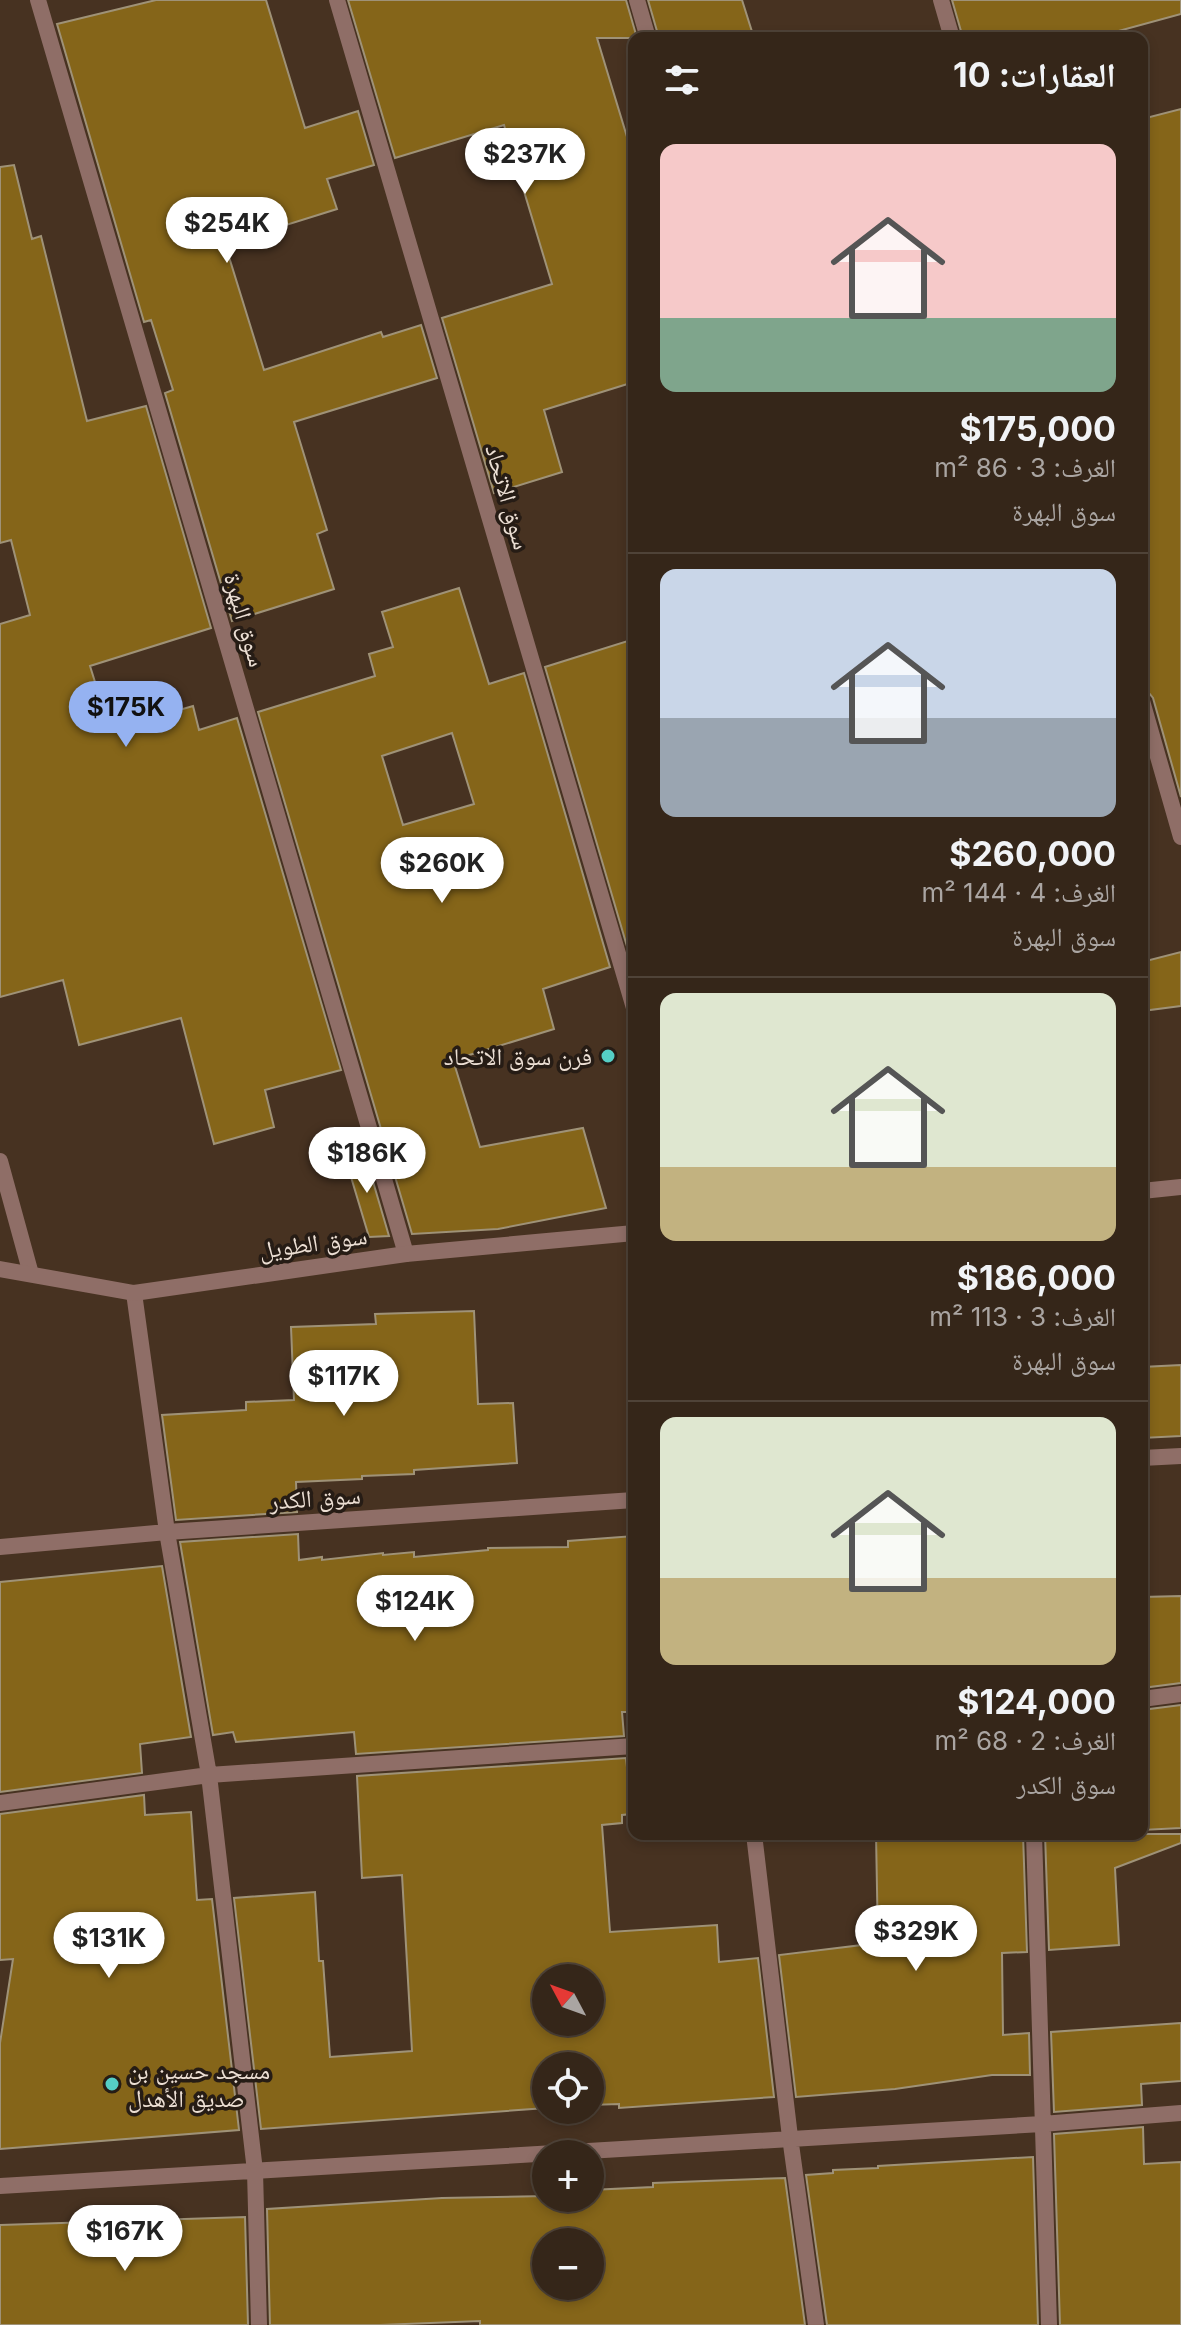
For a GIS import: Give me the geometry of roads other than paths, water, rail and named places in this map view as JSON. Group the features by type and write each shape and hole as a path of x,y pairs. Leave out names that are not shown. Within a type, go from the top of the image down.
{"street":[{"name":"سوق البهرة","path":"38,0 406,1254"},
{"name":"سوق الاتحاد","path":"337,0 628,988"},
{"path":"637,0 646,32"},
{"path":"941,0 950,32"},
{"path":"1148,722 1181,837"},
{"path":"0,1161 31,1274"},
{"path":"1148,1190 1181,1187"},
{"name":"سوق الطويل","path":"0,1269 134,1293 406,1254 628,1234"},
{"path":"134,1293 167,1532 209,1775 255,2171 259,2325"},
{"path":"1148,1458 1181,1456"},
{"name":"سوق الكدر","path":"0,1547 167,1532 628,1500"},
{"path":"1148,1698 1181,1694"},
{"path":"0,1803 209,1775 628,1746"},
{"path":"755,1840 816,2325"},
{"path":"1034,1840 1049,2325"},
{"path":"0,2186 1042,2124 1181,2113"}],"place":[{"name":"فرن سوق الاتحاد","path":"608,1056"},
{"name":"مسجد حسين بن صديق الأهدل","path":"112,2084"}]}
